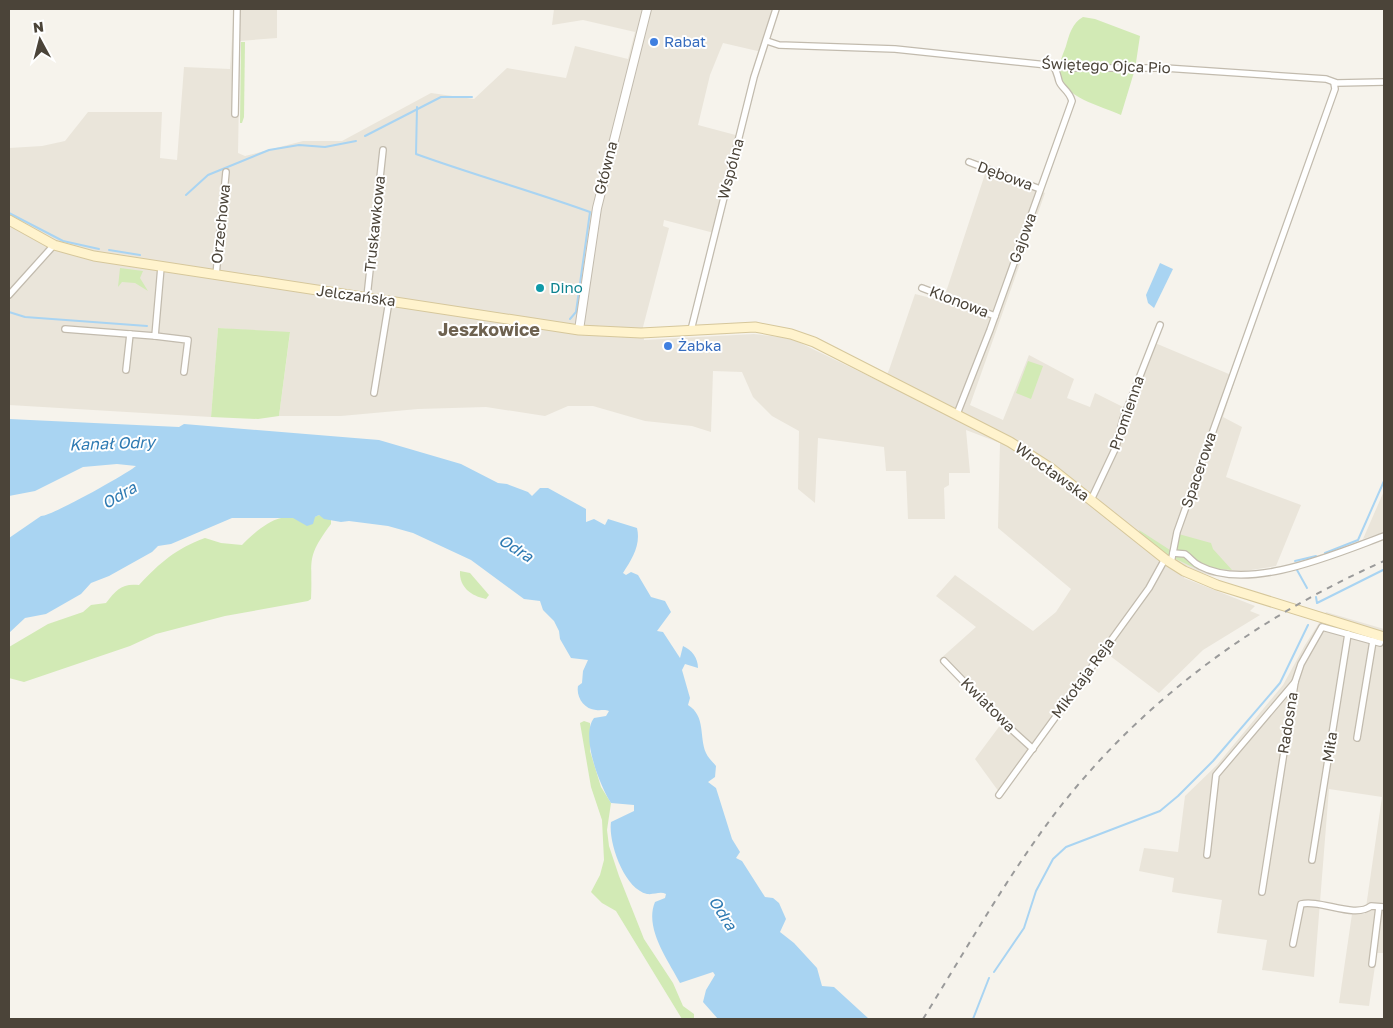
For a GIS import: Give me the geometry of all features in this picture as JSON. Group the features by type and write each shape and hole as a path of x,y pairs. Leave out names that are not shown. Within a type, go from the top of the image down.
{"main road":[{"name":"Jelczańska","path":"9,220 54,245 94,256 161,267 579,330 640,333 711,329"},
{"name":"Wrocławska","path":"711,329 755,327 791,334 814,342 1010,442 1052,469 1168,561 1192,575 1217,585 1383,636"}],"street":[{"path":"235,114 237,9"},
{"name":"Główna","path":"579,330 597,208 647,9"},
{"name":"Wspólna","path":"691,330 754,77 768,41 776,9"},
{"name":"Świętego Ojca Pio","path":"768,41 779,45 895,49 1097,69 1125,67 1194,70 1326,79 1334,83 1384,82"},
{"name":"Gajowa","path":"957,414 995,316 1072,101 1069,91 1059,83 1057,71 1053,66"},
{"name":"Spacerowa","path":"1168,561 1173,553 1177,532 1335,89 1334,83"},
{"name":"Truskawkowa","path":"367,298 383,150"},
{"name":"Dębowa","path":"969,162 1040,189"},
{"name":"Orzechowa","path":"216,275 226,172"},
{"path":"9,295 54,245"},
{"path":"154,336 161,267"},
{"name":"Klonowa","path":"922,288 995,316"},
{"path":"374,392 389,301"},
{"name":"Promienna","path":"1091,500 1116,447 1123,419 1160,325"},
{"path":"65,329 188,340 184,372"},
{"path":"126,370 130,334"},
{"path":"1173,553 1186,554 1190,560 1200,566 1236,576 1309,564 1384,536"},
{"name":"Mikołaja Reja","path":"999,795 1168,561"},
{"name":"Radosna","path":"1262,892 1295,682 1301,664 1322,627 1373,641"},
{"name":"Miła","path":"1312,860 1348,634"},
{"path":"1357,738 1373,641 1380,643 1383,636"},
{"name":"Kwiatowa","path":"944,661 1000,720 1033,749"},
{"path":"1207,855 1216,775 1295,682"},
{"path":"1293,944 1298,907 1301,904 1352,910 1382,907 1372,964"}],"shaded area":[{"path":"234,9 277,9 277,38 240,41 238,153 245,156 303,141 342,141 431,93 474,99 507,68 566,78 575,46 628,59 635,32 583,20 552,25 554,9 779,9 766,53 723,43 710,75 698,125 743,137 718,234 664,220 663,226 669,228 643,327 644,340 754,334 790,338 883,383 915,294 943,301 986,171 1045,193 970,405 1003,420 1029,355 1074,379 1067,398 1090,407 1095,393 1125,408 1155,343 1236,377 1223,417 1242,427 1226,477 1301,505 1276,566 1213,576 1188,569 1184,578 1255,606 1250,611 1260,615 1203,650 1159,693 1101,649 999,792 975,759 1001,724 939,660 976,627 936,596 955,575 1033,631 1056,612 1071,589 998,528 1000,443 966,430 970,473 949,473 949,485 944,488 945,519 908,519 906,471 886,471 884,447 818,438 815,503 798,489 799,431 772,416 753,397 742,372 713,371 711,432 692,426 645,421 593,406 568,406 545,416 486,407 418,409 341,416 279,416 290,333 218,328 211,417 9,405 9,148 42,146 65,141 88,112 162,112 160,158 177,160 184,67 230,69"},
{"path":"1384,491 1384,532 1363,539"},
{"path":"1326,612 1384,629 1384,953 1377,953 1369,1006 1339,1003 1352,914 1365,914 1382,797 1329,789 1314,977 1262,970 1267,940 1217,933 1222,900 1172,892 1174,878 1139,871 1144,848 1178,852 1185,796 1217,765 1283,685"}],"green space":[{"path":"1083,17 1095,19 1140,36 1135,69 1121,115 1084,100 1067,88 1062,81 1059,73 1061,60 1072,30"},
{"path":"241,42 245,42 244,117 242,123 240,123"},
{"path":"120,268 143,271 140,278 148,291 135,283 122,282 118,287"},
{"path":"218,328 290,332 279,416 258,419 211,417"},
{"path":"1028,361 1043,366 1031,399 1016,393"},
{"path":"319,515 331,520 331,524 314,553 311,567 311,599 308,601 225,616 156,634 130,646 24,682 9,678 9,647 48,624 83,612 91,605 106,603 116,591 124,586 139,585 162,563 185,547 205,538 221,543 242,545 270,522 281,518 309,518"},
{"path":"1139,530 1170,550 1175,533 1211,543 1213,549 1232,570 1207,568 1205,572 1188,565 1148,543"},
{"path":"460,571 470,573 489,595 486,599 475,596 467,590 460,577"},
{"path":"584,721 590,723 590,751 601,787 611,803 607,830 609,846 619,876 644,939 673,983 683,1006 694,1014 694,1019 682,1019 616,911 602,903 591,892 600,875 604,860 602,820 591,787 580,723"}],"water":[{"path":"1160,263 1173,269 1154,308 1148,303 1146,295"},
{"path":"9,419 179,427 184,424 379,440 461,464 498,483 507,484 528,492 532,496 540,488 548,488 586,509 586,522 594,519 605,525 608,519 637,528 637,546 623,573 626,575 631,572 638,575 651,597 665,601 671,612 657,631 663,632 680,658 683,646 692,652 696,658 698,668 685,664 682,670 690,698 688,705 694,710 700,721 706,753 716,766 715,777 708,782 716,788 732,839 740,852 736,858 742,861 765,897 773,898 779,903 786,919 780,932 794,943 817,968 822,986 834,987 869,1019 718,1019 703,1002 706,990 715,975 713,972 680,983 659,944 653,922 652,912 655,902 665,898 666,894 647,894 639,890 625,874 615,852 612,841 611,822 634,811 634,805 611,803 593,761 590,748 590,726 594,718 606,716 609,711 588,707 582,702 578,694 578,686 582,683 583,671 588,660 571,658 560,639 559,631 554,621 543,610 540,601 524,599 471,560 413,533 388,526 324,519 319,515 315,517 313,524 307,526 293,518 232,518 171,544 158,546 152,552 109,576 91,583 81,594 46,614 25,618 9,633 9,538 41,516 106,485 136,466 117,464 83,467 35,491 9,496"}],"waterway":[{"path":"365,136 441,97 472,97"},
{"path":"417,107 416,154 590,212 576,312 570,319"},
{"path":"186,195 208,175 269,150 299,145 325,147 356,141"},
{"path":"9,213 63,241 99,249"},
{"path":"109,250 140,255"},
{"path":"9,312 25,317 147,326"},
{"path":"1325,553 1358,540 1384,481"},
{"path":"1295,561 1316,556"},
{"path":"1297,570 1307,588"},
{"path":"1316,597 1317,603 1383,570"},
{"path":"994,972 1024,928 1036,891 1053,859 1066,847 1160,811 1178,796 1213,761 1280,683 1308,625"},
{"path":"973,1019 989,978"}],"railway":[{"path":"923,1019 996,900 1042,831 1076,787 1113,746 1153,708 1195,673 1239,641 1286,611 1384,561"}],"place":[{"name":"Rabat","path":"654,42"},
{"name":"Dino","path":"540,288"},
{"name":"Żabka","path":"668,346"}],"district":[{"name":"Jeszkowice","path":"489,330"}],"water label":[{"name":"Kanał Odry","path":"112,443"},
{"name":"Odra","path":"119,495"},
{"name":"Odra","path":"516,548"},
{"name":"Odra","path":"723,913"}]}
